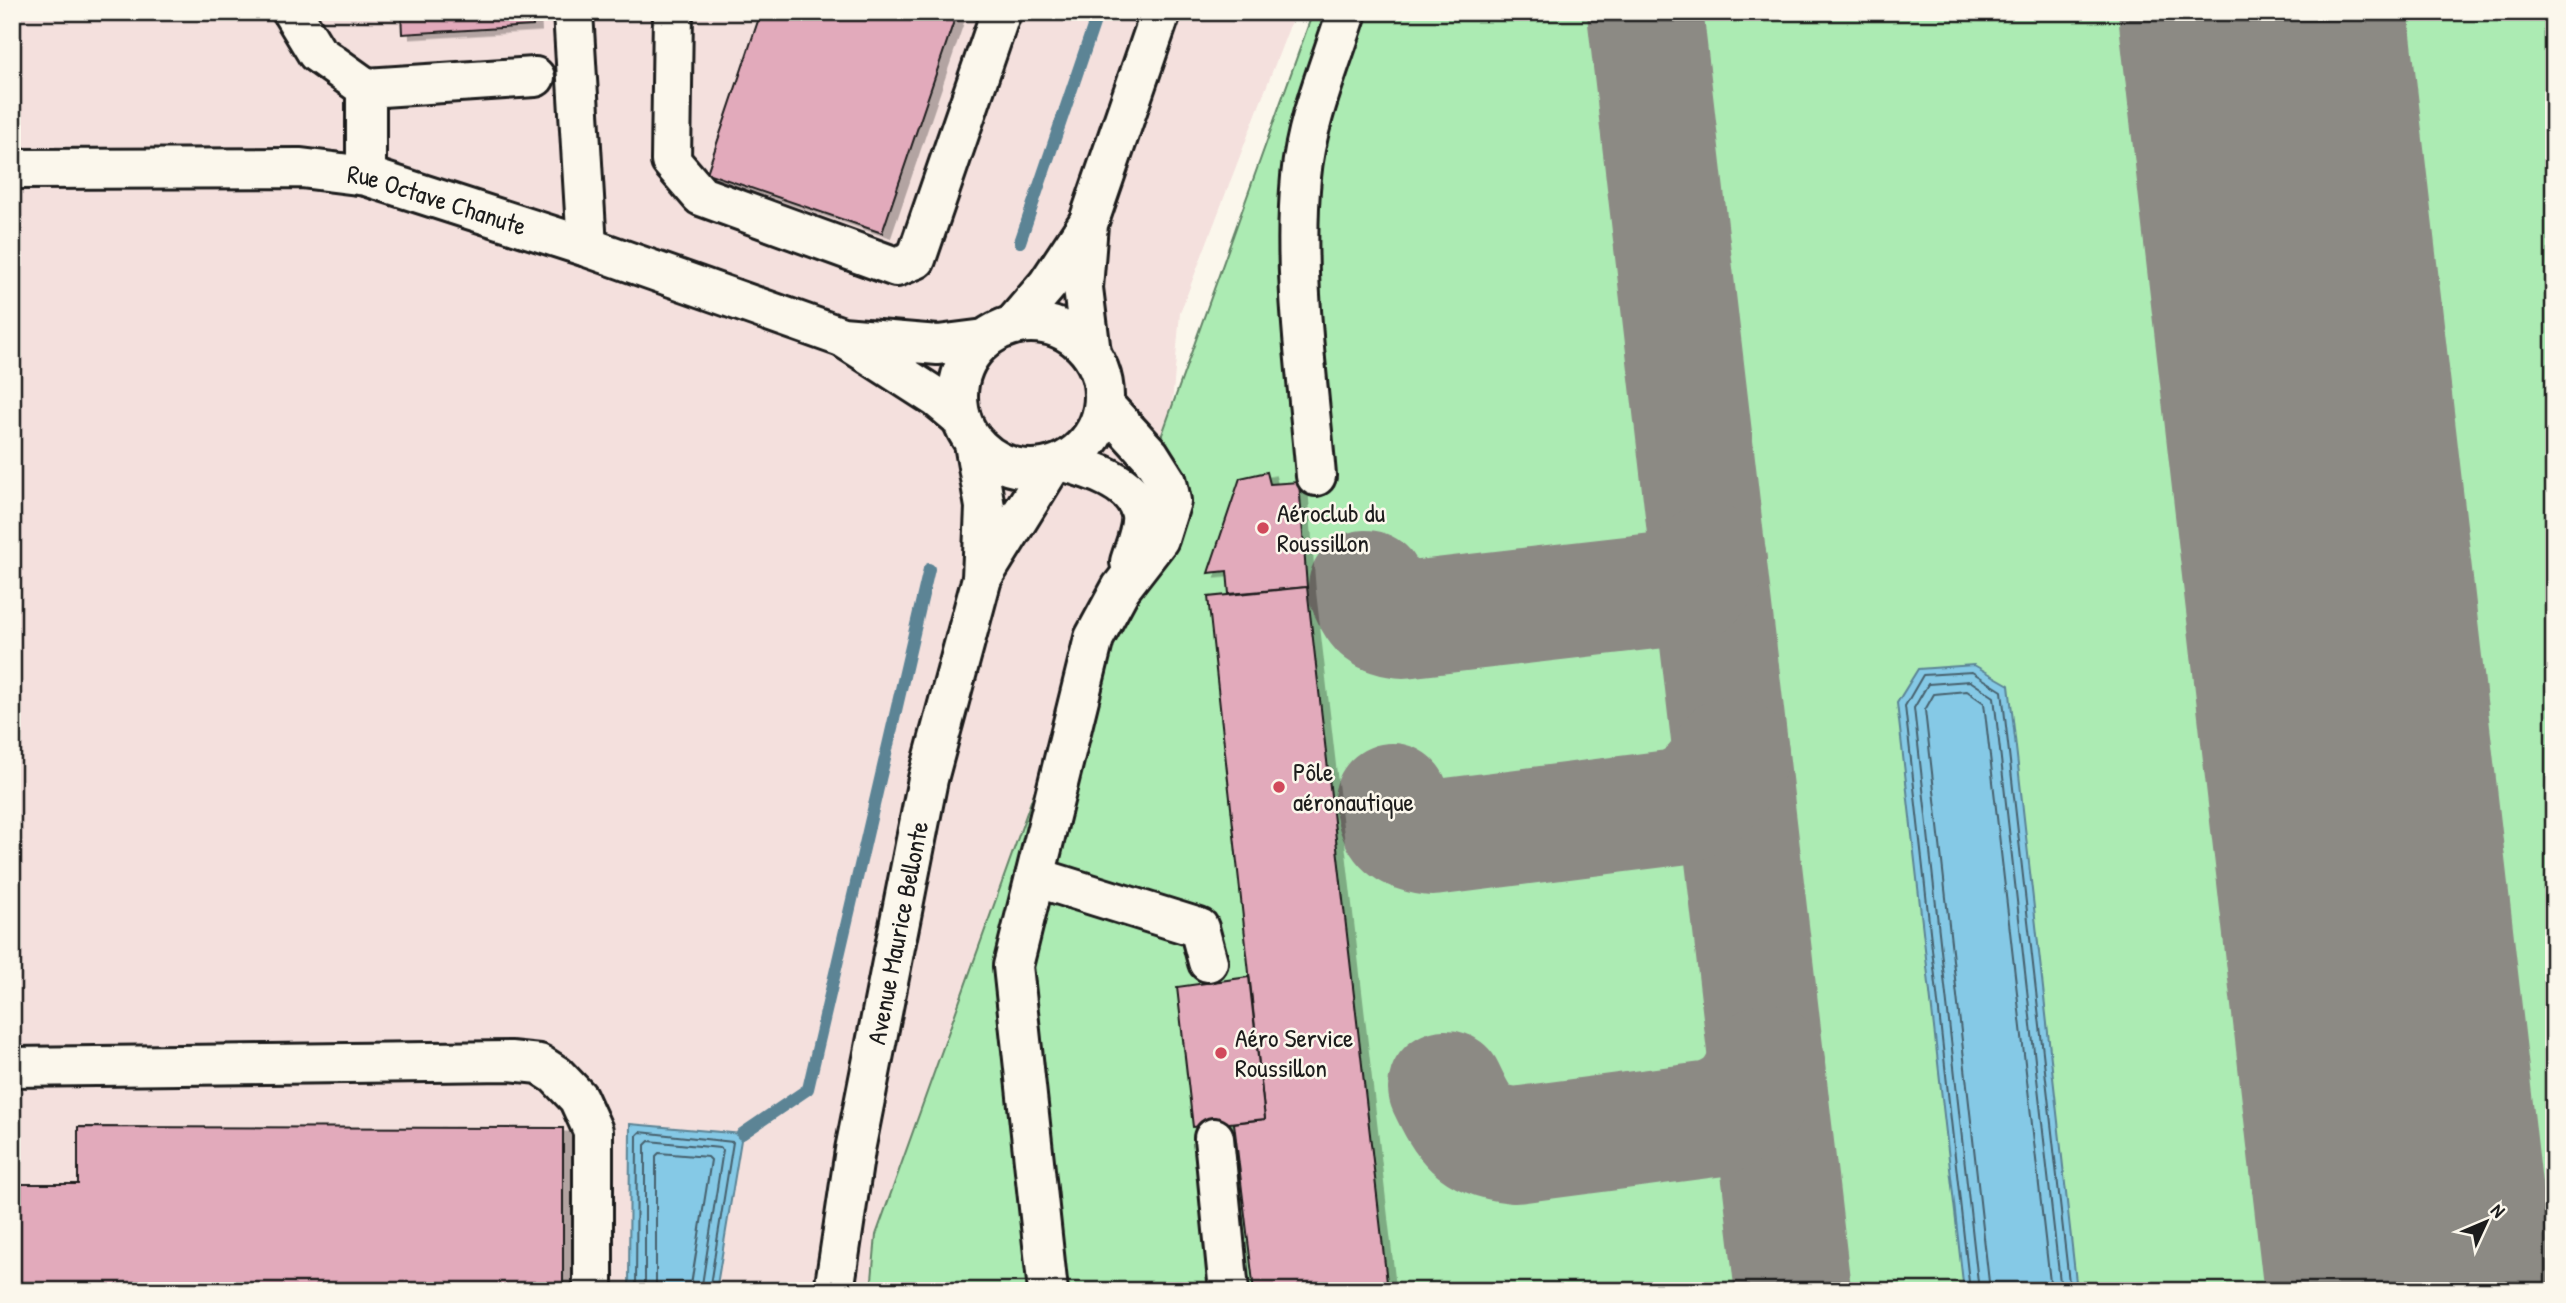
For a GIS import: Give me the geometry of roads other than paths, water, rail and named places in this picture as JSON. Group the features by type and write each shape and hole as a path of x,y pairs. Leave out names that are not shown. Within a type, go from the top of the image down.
{"street":[{"path":"292,12 317,53 366,88 535,77"},
{"path":"573,12 587,247"},
{"path":"673,12 671,161 701,196 895,267 916,258 1001,12"},
{"path":"1091,353 1083,288 1088,224 1161,12"},
{"path":"1316,476 1297,250 1301,175 1311,127 1347,12"},
{"path":"366,88 366,176"},
{"name":"Rue Octave Chanute","path":"12,169 301,168 366,176 587,247 842,337 937,398 968,430"},
{"path":"1088,224 1048,284 971,355 961,374 958,397 968,430 990,457 1009,466 1029,470 1057,465 1096,471 1126,489 1140,510 1139,535 1121,588"},
{"path":"999,332 1035,323 1057,327 1076,337 1091,353 1099,369 1104,387 1104,405 1098,428 1084,448 1057,465"},
{"name":"Rue Octave Chanute","path":"842,337 938,345 999,332"},
{"path":"1048,1291 1013,966 1094,638 1121,588 1159,539 1171,501 1167,482 1150,455 1104,405"},
{"name":"Avenue Maurice Bellonte","path":"834,1291 855,1150 928,779 982,578 985,507 968,430"},
{"name":"Avenue Maurice Bellonte","path":"982,578 1057,465"},
{"path":"1035,877 1199,928 1208,962"},
{"path":"12,1067 510,1061 538,1064 556,1075 578,1098 593,1131 593,1291"},
{"path":"1214,1138 1229,1291"}],"water":[{"path":"1974,665 2009,685 2077,1291 1964,1291 1897,703 1918,669"},
{"path":"630,1124 742,1134 716,1291 629,1291"}],"waterway":[{"path":"1020,242 1098,12"},
{"path":"742,1134 808,1089 929,569"}],"place":[{"name":"Aéroclub du Roussillon","path":"1263,528"},
{"name":"Pôle aéronautique","path":"1279,787"},
{"name":"Aéro Service Roussillon","path":"1221,1053"}]}
